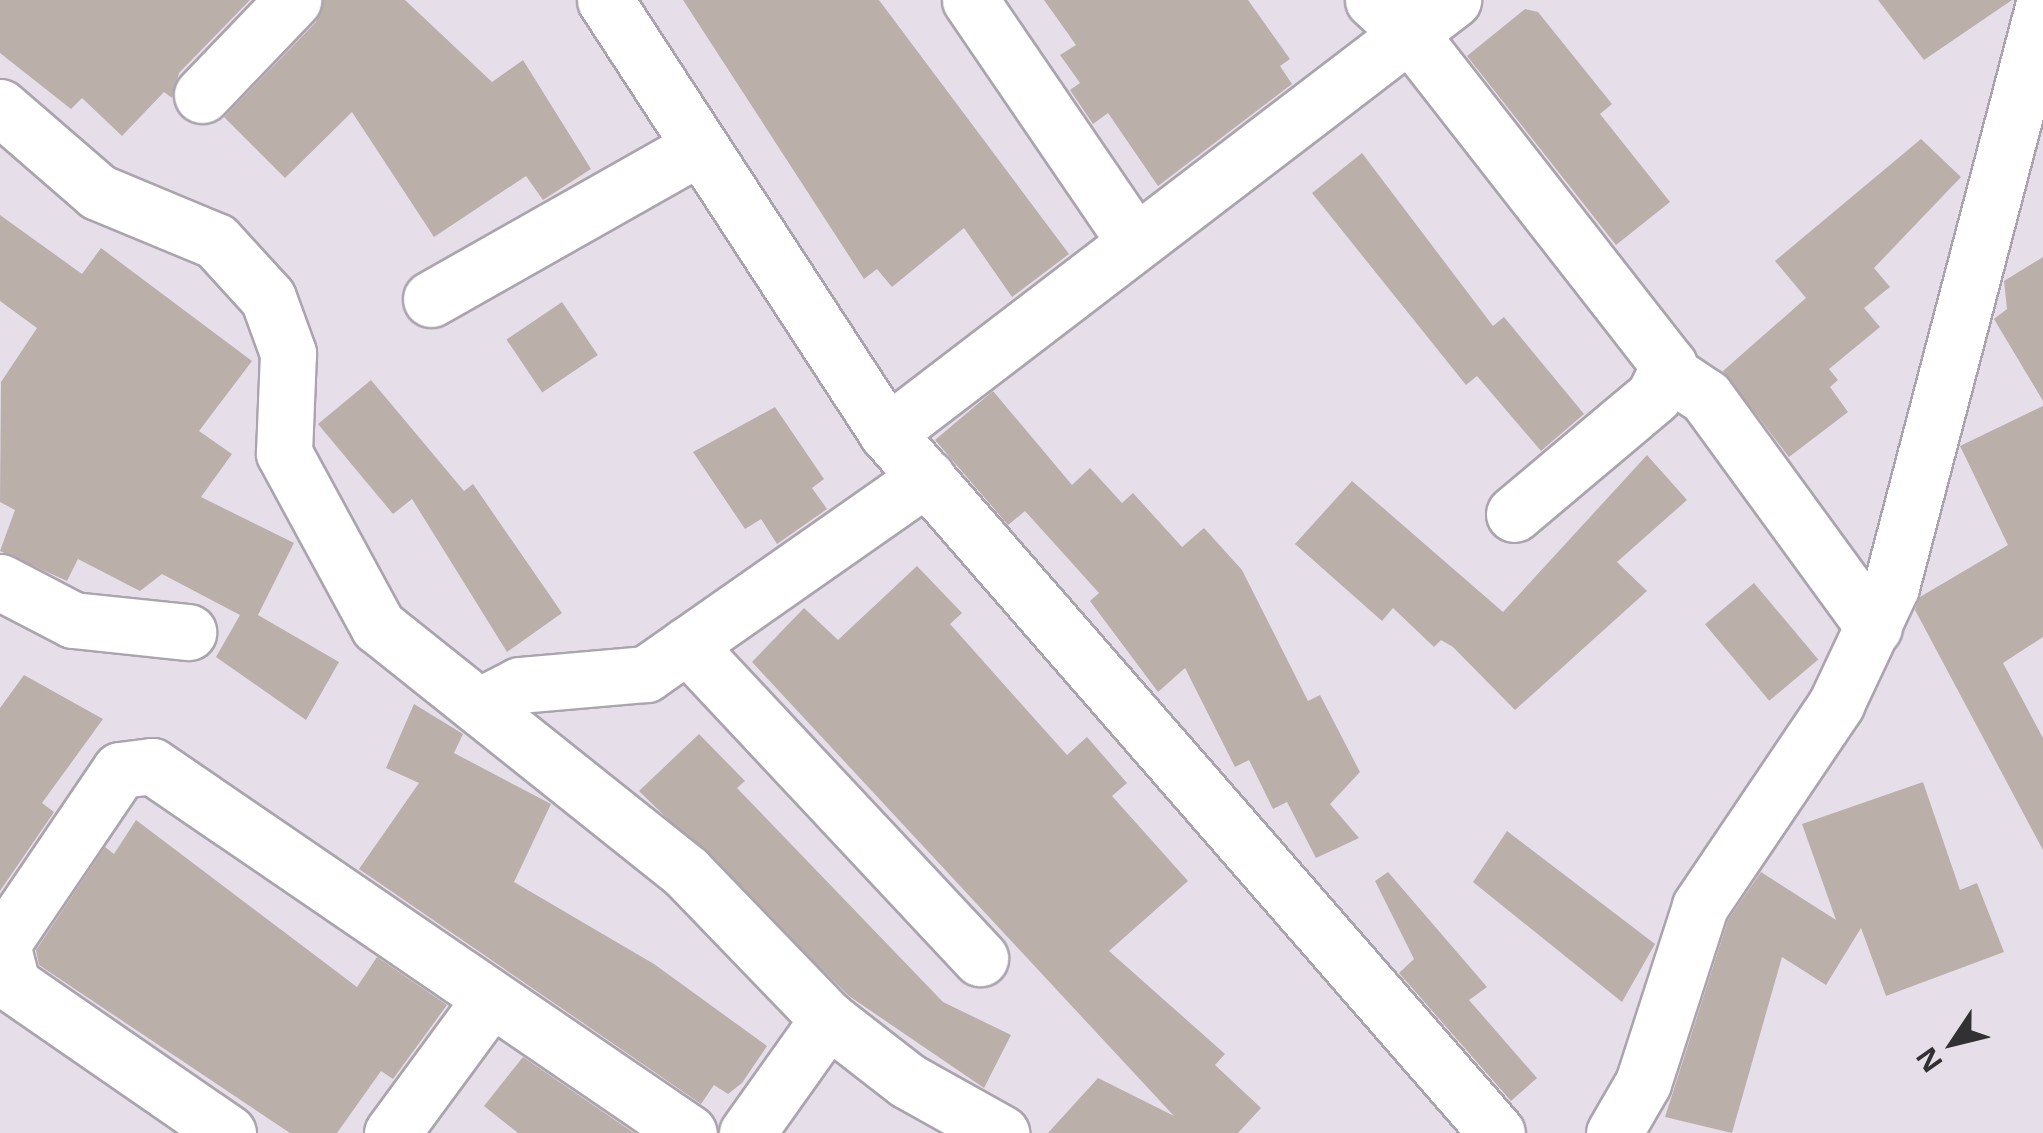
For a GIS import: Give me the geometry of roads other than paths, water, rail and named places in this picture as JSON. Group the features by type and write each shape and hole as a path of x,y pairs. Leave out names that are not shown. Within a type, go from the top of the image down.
{"street":[{"path":"202,95 293,0"},
{"path":"605,0 887,433 1497,1133"},
{"path":"970,0 1133,239"},
{"path":"887,433 1133,239 1391,17 1453,0"},
{"path":"1614,1133 1644,1083 1700,906 1836,704 1874,627 2043,7"},
{"path":"1391,17 1663,350 1670,373 1706,397 1874,627"},
{"path":"0,107 98,192 164,212 241,262 282,318 284,452 364,610 686,872 828,1019 908,1080 1001,1133"},
{"path":"432,299 700,146"},
{"path":"1514,514 1670,373"},
{"path":"479,706 520,684 646,674 927,478"},
{"path":"0,582 73,620 188,632"},
{"path":"688,644 980,958"},
{"path":"228,1133 12,984 2,944 120,770 152,766 689,1133"},
{"path":"392,1133 491,998"},
{"path":"747,1133 828,1019"}]}
